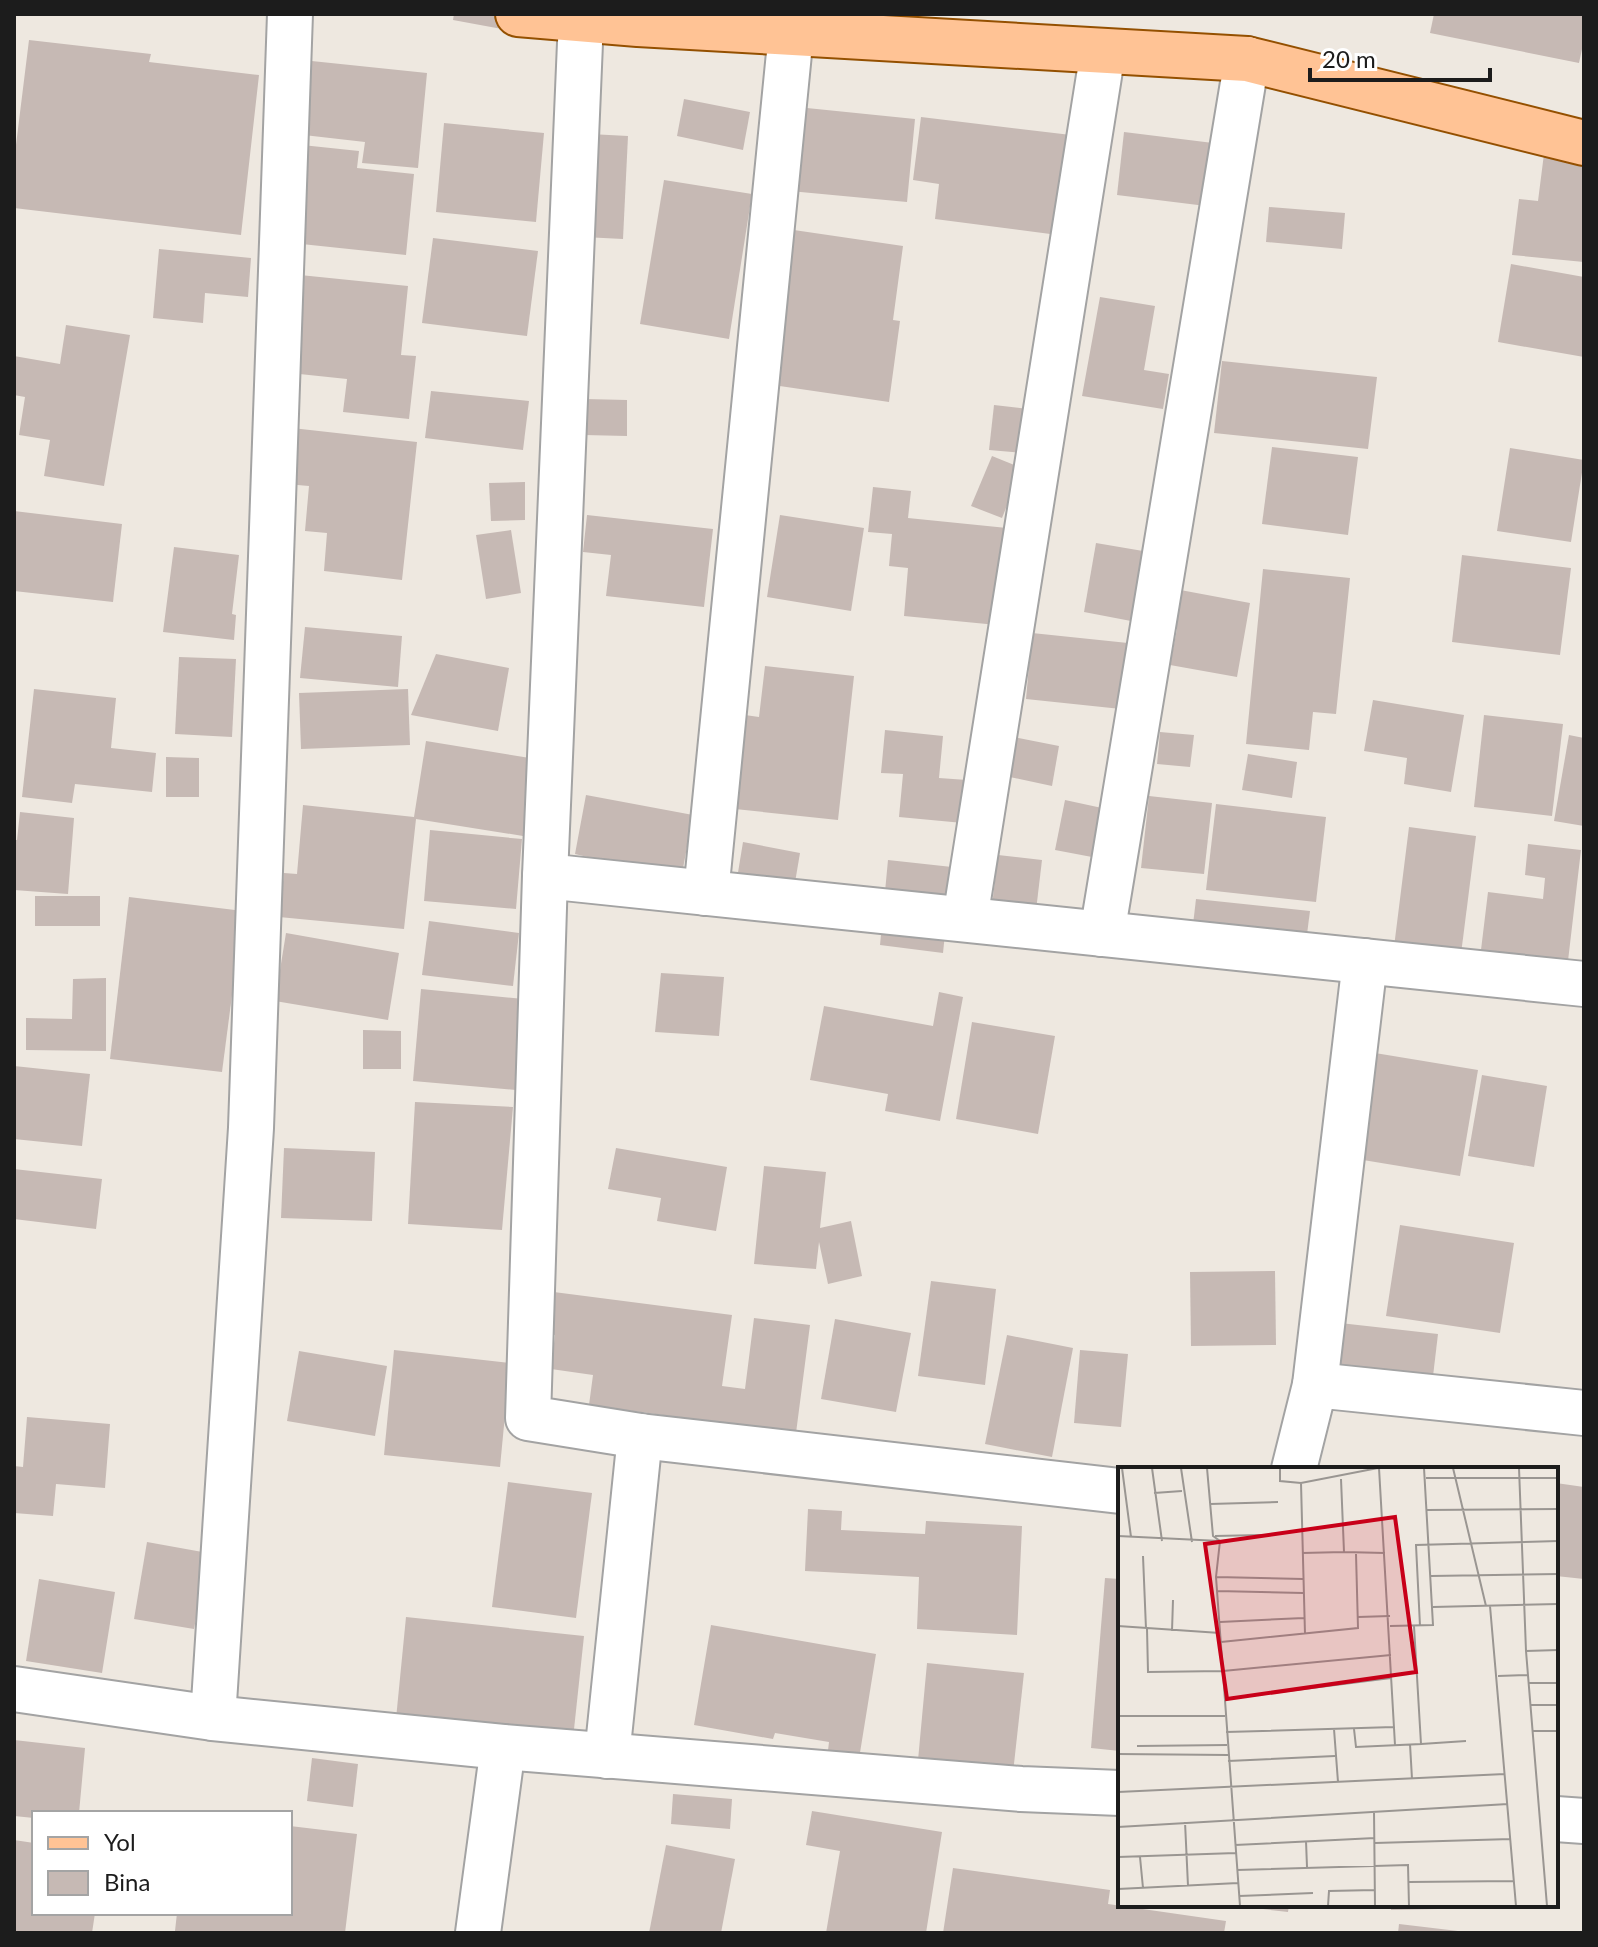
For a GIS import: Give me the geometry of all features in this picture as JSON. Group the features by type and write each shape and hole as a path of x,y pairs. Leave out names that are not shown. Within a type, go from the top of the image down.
{"main road":[{"path":"518,14 581,19 678,20 791,33 1247,59 1584,143"}],"street":[{"path":"213,1718 251,1128 290,14"},
{"path":"581,19 545,876 528,1418 640,1436 1118,1491"},
{"path":"706,893 791,33"},
{"path":"965,919 1103,51"},
{"path":"1102,934 1247,59"},
{"path":"545,876 1584,984"},
{"path":"1294,1467 1315,1385 1365,961"},
{"path":"1315,1385 1584,1413"},
{"path":"607,1756 640,1436"},
{"path":"14,1689 213,1718 503,1747 1021,1789 1118,1793"},
{"path":"478,1933 503,1747"},
{"path":"1558,1819 1584,1821"}],"building":[{"path":"454,14 561,14 557,39 453,20"},
{"path":"1434,14 1584,14 1584,40 1579,63 1430,33"},
{"path":"29,40 151,54 149,62 259,75 241,235 14,208 14,161"},
{"path":"302,60 427,73 418,168 362,163 365,142 295,134"},
{"path":"684,99 750,112 743,150 677,136"},
{"path":"797,107 915,119 907,202 790,191"},
{"path":"921,117 1071,135 1058,235 935,219 939,184 913,180"},
{"path":"444,123 544,133 536,222 436,212"},
{"path":"1124,132 1213,143 1206,206 1117,195"},
{"path":"571,133 628,136 623,239 564,236"},
{"path":"302,145 359,151 357,168 414,174 406,255 292,243"},
{"path":"1545,146 1584,151 1584,262 1512,255 1519,199 1538,201"},
{"path":"664,180 752,194 729,339 640,324"},
{"path":"1269,207 1345,213 1342,249 1266,242"},
{"path":"787,229 903,246 893,320 900,321 889,402 766,384"},
{"path":"433,238 538,251 527,336 422,323"},
{"path":"159,249 251,258 248,297 205,293 203,323 153,318"},
{"path":"1511,264 1584,277 1584,357 1498,342"},
{"path":"300,275 408,286 401,355 416,356 409,419 343,412 347,379 290,373"},
{"path":"1100,297 1155,306 1144,370 1169,374 1163,409 1082,396"},
{"path":"66,325 130,335 104,486 44,476 50,440 19,435 25,397 14,395 14,356 60,364"},
{"path":"1222,361 1377,377 1368,449 1214,433"},
{"path":"431,391 529,401 523,450 425,438"},
{"path":"585,399 627,400 627,436 584,435"},
{"path":"994,405 1028,409 1023,453 989,450"},
{"path":"292,428 417,442 402,580 324,571 327,533 305,531 309,486 286,484"},
{"path":"1272,447 1358,457 1348,535 1262,524"},
{"path":"1510,448 1584,460 1571,542 1497,531"},
{"path":"992,456 1022,468 1002,518 971,506"},
{"path":"525,482 525,520 491,521 489,483"},
{"path":"873,487 911,491 908,518 1007,528 997,625 904,616 908,568 889,566 892,534 868,532"},
{"path":"14,511 122,524 113,602 14,591"},
{"path":"587,515 713,529 704,607 606,596 611,555 583,552"},
{"path":"780,515 864,528 851,611 767,597"},
{"path":"511,530 521,593 486,599 476,535"},
{"path":"1096,543 1143,551 1131,621 1084,612"},
{"path":"174,547 239,555 232,614 236,615 234,640 163,632"},
{"path":"1462,555 1571,568 1560,655 1452,642"},
{"path":"1263,569 1350,578 1336,714 1313,712 1309,750 1246,744"},
{"path":"1175,589 1250,603 1237,677 1170,665 1177,629 1167,628"},
{"path":"305,627 402,636 398,687 300,678"},
{"path":"1032,633 1128,643 1121,709 1026,699"},
{"path":"436,654 509,668 498,731 411,715"},
{"path":"179,657 236,659 232,737 175,734"},
{"path":"765,666 854,676 838,820 735,809 745,715 759,717"},
{"path":"34,689 116,698 111,748 156,753 152,792 75,784 72,803 22,797"},
{"path":"408,689 410,745 301,749 299,693"},
{"path":"1373,700 1464,715 1451,792 1404,784 1407,758 1364,751"},
{"path":"1484,715 1563,724 1552,816 1474,807"},
{"path":"885,730 943,736 939,778 967,780 963,823 899,817 903,774 881,773"},
{"path":"1160,732 1194,735 1190,767 1157,764"},
{"path":"1569,735 1584,738 1584,826 1554,821"},
{"path":"1013,737 1059,746 1052,786 1005,776"},
{"path":"426,741 536,759 523,836 416,819 404,929 279,917 284,873 297,874 303,805 414,817"},
{"path":"1248,754 1297,762 1292,798 1242,790"},
{"path":"166,757 199,758 199,797 166,797"},
{"path":"586,795 693,815 678,895 589,896 596,859 575,854"},
{"path":"1149,796 1212,803 1204,874 1141,868"},
{"path":"1065,800 1102,808 1092,857 1055,850"},
{"path":"1216,804 1326,817 1316,902 1206,890"},
{"path":"20,812 74,818 68,894 14,890 14,840 17,840"},
{"path":"1409,827 1476,836 1461,954 1394,947"},
{"path":"430,830 522,839 516,909 424,901"},
{"path":"743,842 800,853 791,906 734,897"},
{"path":"1528,844 1581,850 1564,995 1477,983 1488,892 1543,899 1545,878 1525,875"},
{"path":"998,855 1042,860 1035,919 991,914"},
{"path":"888,860 952,867 943,953 880,945"},
{"path":"35,896 100,896 100,926 35,926"},
{"path":"129,897 243,911 222,1072 110,1059"},
{"path":"1196,899 1310,911 1306,942 1190,950"},
{"path":"429,921 519,933 513,986 422,975"},
{"path":"286,933 399,953 388,1020 275,1001"},
{"path":"661,973 724,977 719,1036 655,1032"},
{"path":"106,978 106,1051 26,1050 26,1018 72,1019 73,979"},
{"path":"421,989 524,999 516,1090 413,1081"},
{"path":"939,992 963,997 940,1121 885,1111 888,1094 810,1080 824,1006 933,1026"},
{"path":"972,1022 1055,1036 1038,1134 956,1119"},
{"path":"363,1030 401,1031 401,1069 363,1069"},
{"path":"1375,1053 1478,1070 1460,1176 1357,1159"},
{"path":"14,1066 90,1074 82,1146 14,1139"},
{"path":"1482,1075 1547,1086 1534,1167 1468,1156"},
{"path":"415,1102 513,1107 502,1230 408,1224"},
{"path":"284,1148 375,1152 372,1221 281,1218"},
{"path":"616,1148 727,1167 716,1231 657,1221 661,1198 608,1189"},
{"path":"764,1166 826,1172 820,1228 851,1221 862,1276 828,1284 819,1242 816,1269 754,1264"},
{"path":"14,1169 102,1179 96,1229 14,1219"},
{"path":"1400,1225 1514,1243 1500,1333 1386,1316"},
{"path":"1275,1271 1276,1345 1191,1346 1190,1272"},
{"path":"931,1281 996,1289 985,1385 918,1376"},
{"path":"546,1291 732,1315 722,1386 745,1389 754,1318 810,1325 796,1433 589,1405 593,1375 551,1369 555,1335 542,1333"},
{"path":"835,1319 911,1333 896,1412 821,1399"},
{"path":"1340,1323 1438,1334 1429,1410 1331,1399"},
{"path":"1007,1335 1073,1348 1052,1457 985,1444"},
{"path":"394,1350 510,1363 500,1467 384,1455"},
{"path":"1080,1350 1128,1354 1121,1427 1074,1423"},
{"path":"299,1351 387,1366 375,1436 287,1421"},
{"path":"27,1417 110,1424 105,1488 56,1484 53,1516 14,1513 14,1466 23,1467"},
{"path":"508,1482 592,1493 576,1618 492,1607"},
{"path":"1558,1483 1584,1487 1584,1579 1558,1576"},
{"path":"808,1509 842,1511 841,1530 925,1534 926,1521 1022,1526 1017,1635 917,1629 919,1577 805,1571"},
{"path":"147,1542 208,1553 194,1629 134,1619"},
{"path":"1105,1578 1118,1579 1118,1751 1091,1748"},
{"path":"39,1579 115,1592 102,1673 26,1661"},
{"path":"406,1617 584,1636 572,1748 395,1729"},
{"path":"711,1625 876,1654 858,1765 827,1759 829,1742 775,1733 773,1739 694,1725"},
{"path":"927,1663 1024,1673 1012,1782 917,1771"},
{"path":"14,1740 85,1748 79,1811 32,1811 32,1818 14,1816"},
{"path":"312,1758 358,1764 353,1807 307,1801"},
{"path":"673,1794 732,1799 730,1829 671,1824"},
{"path":"812,1811 942,1832 926,1933 826,1933 840,1851 806,1845"},
{"path":"292,1826 357,1834 345,1933 175,1931 177,1915 292,1915"},
{"path":"14,1840 32,1843 32,1915 95,1915 92,1933 14,1931"},
{"path":"666,1845 735,1859 721,1933 649,1933"},
{"path":"953,1868 1110,1890 1108,1904 1118,1907 1226,1921 1224,1933 943,1933"},
{"path":"1254,1907 1289,1907 1288,1912"},
{"path":"1391,1907 1438,1907 1438,1909 1391,1910"},
{"path":"1399,1924 1458,1931 1458,1933 1398,1933"}]}
